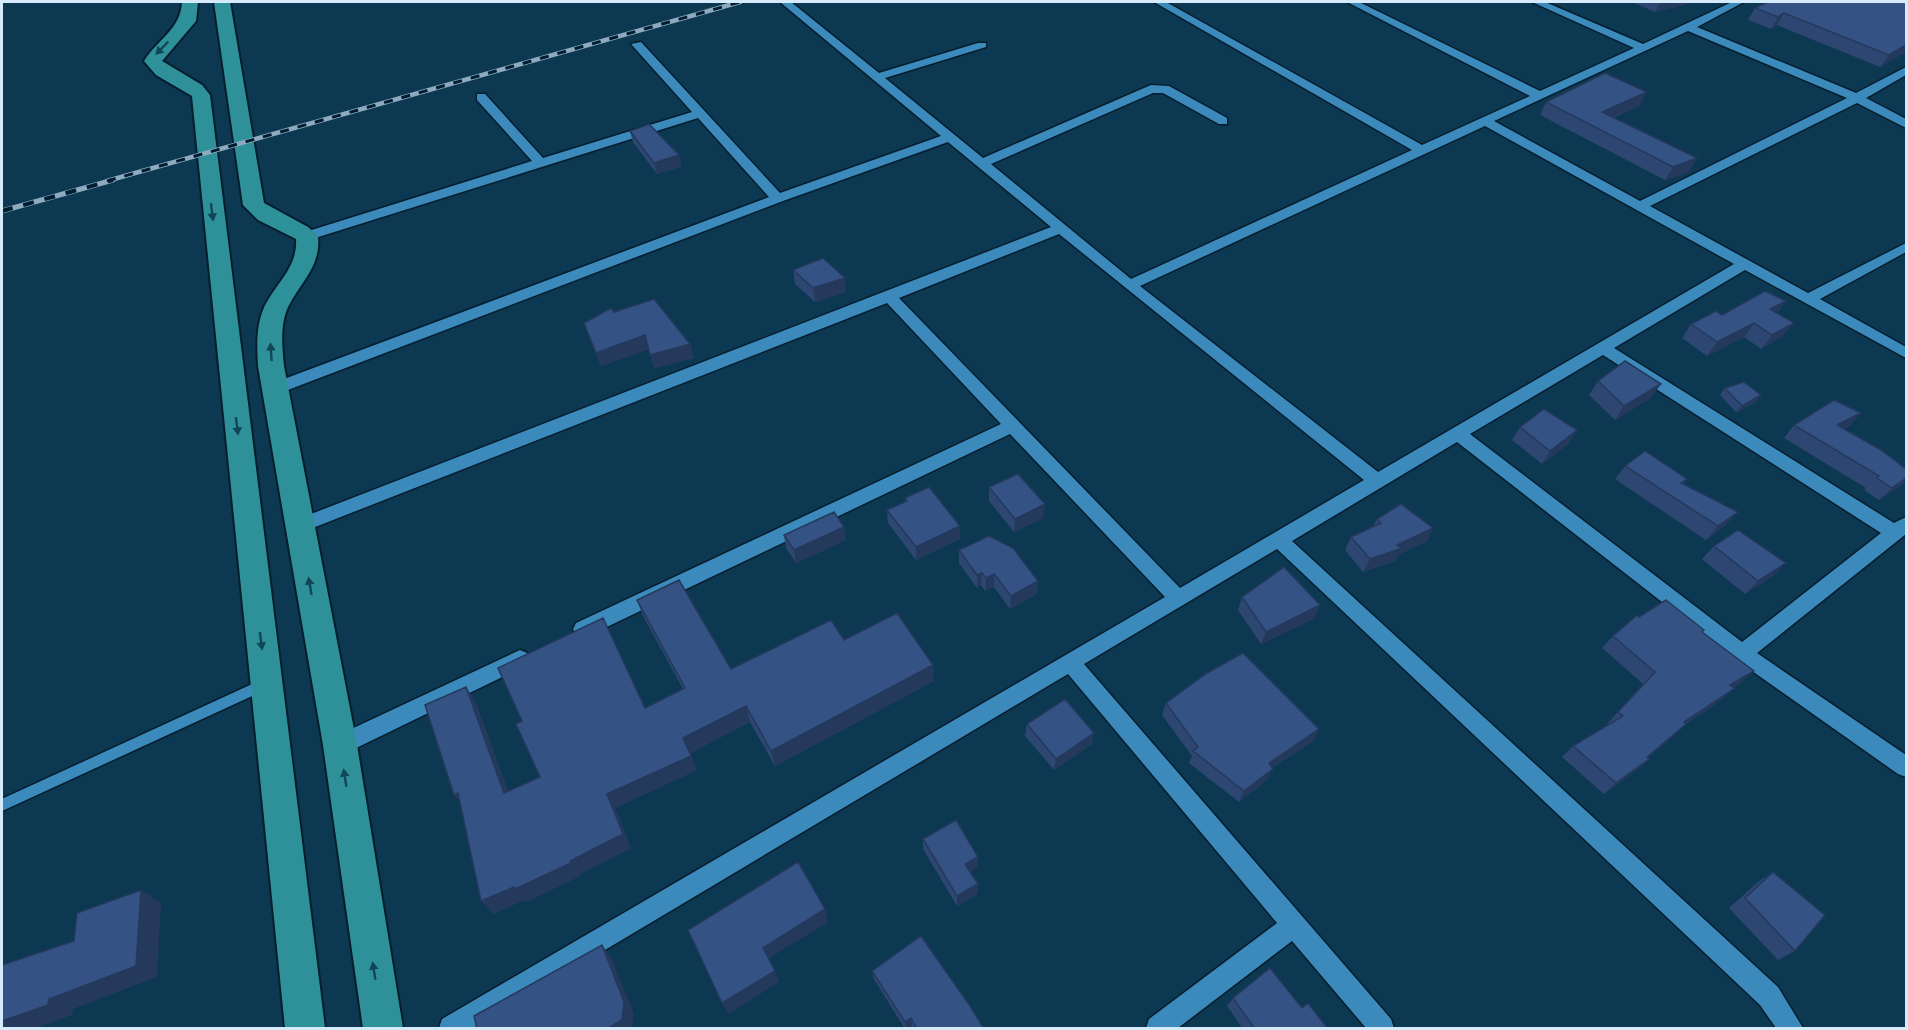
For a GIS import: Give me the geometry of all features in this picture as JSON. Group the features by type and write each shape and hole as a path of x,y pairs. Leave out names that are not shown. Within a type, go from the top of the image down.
{"main road":[{"path":"190,2 189,21 182,31 157,52 153,61 157,69 194,86 201,95 305,1029"},
{"path":"222,2 254,205 263,215 296,228 307,236 310,249 305,266 281,299 272,318 270,337 274,389 340,745 383,1029"},
{"path":"205,147 242,139"}],"street":[{"path":"785,2 1130,285 1377,481"},
{"path":"1165,2 1422,150"},
{"path":"1352,2 1540,96"},
{"path":"1537,2 1644,48"},
{"path":"1130,285 1739,2"},
{"path":"1689,27 1857,98 1906,124"},
{"path":"637,44 778,198"},
{"path":"878,77 982,45"},
{"path":"1640,206 1857,98 1906,70"},
{"path":"982,163 1151,89 1165,89 1223,121"},
{"path":"481,97 541,163"},
{"path":"307,236 700,113"},
{"path":"1485,121 1906,353"},
{"path":"274,389 778,198 950,137"},
{"path":"299,526 889,297 1060,228"},
{"path":"1808,299 1906,247"},
{"path":"451,1029 1745,264"},
{"path":"889,297 1178,598"},
{"path":"1603,348 1901,529 1742,653"},
{"path":"564,639 1012,426"},
{"path":"1457,433 1742,653 1906,767"},
{"path":"1278,539 1769,996 1791,1029"},
{"path":"340,745 532,654"},
{"path":"1070,662 1382,1029"},
{"path":"1158,1029 1294,925"}],"lane":[{"path":"2,805 266,683"}],"building":[{"path":"1768,2 1906,2 1906,45 1889,55 1784,13 1778,17 1755,8"},
{"path":"1605,73 1647,92 1602,112 1697,158 1673,167 1546,102"},
{"path":"649,124 679,155 654,163 630,131"},
{"path":"823,258 845,278 813,288 793,270"},
{"path":"1765,291 1786,301 1770,309 1794,323 1772,335 1754,323 1717,342 1691,324 1716,311 1722,315"},
{"path":"654,299 690,344 650,355 645,335 596,353 584,323 611,308 614,312"},
{"path":"1625,361 1661,384 1624,406 1598,381"},
{"path":"1744,382 1761,395 1742,406 1725,388"},
{"path":"1834,400 1861,413 1837,425 1881,450 1906,469 1906,478 1892,488 1877,478 1879,476 1794,425"},
{"path":"1544,409 1577,430 1550,451 1520,427"},
{"path":"1645,451 1687,479 1681,483 1738,512 1718,526 1625,466"},
{"path":"1018,474 1045,504 1015,519 989,487"},
{"path":"929,487 960,526 916,547 887,510 907,501 905,498"},
{"path":"1401,504 1433,528 1397,545 1402,548 1370,559 1351,537 1381,523 1377,519"},
{"path":"834,512 844,527 794,550 784,535"},
{"path":"1738,530 1786,563 1758,581 1714,546"},
{"path":"989,536 1013,548 1038,581 1011,596 994,574 986,578 982,573 977,575 959,550"},
{"path":"1284,567 1320,605 1266,632 1242,597"},
{"path":"679,580 731,669 831,620 844,640 897,613 933,665 771,751 746,706 683,738 691,756 607,794 623,834 570,861 571,863 515,889 514,887 481,901 458,793 454,795 425,705 466,687 504,793 540,777 516,724 522,721 498,668 603,618 645,708 685,688 637,600"},
{"path":"1666,600 1704,630 1702,632 1754,671 1730,685 1735,688 1684,722 1686,724 1647,757 1649,759 1616,783 1573,746 1623,716 1618,712 1655,672 1613,636 1637,615 1639,617"},
{"path":"1243,653 1319,729 1269,763 1273,769 1244,791 1193,751 1198,747 1166,703 1207,673"},
{"path":"1065,699 1094,733 1056,759 1027,724"},
{"path":"956,820 978,857 965,864 978,884 957,896 923,839"},
{"path":"798,862 825,909 763,948 775,971 722,1003 688,930"},
{"path":"1773,872 1825,915 1795,951 1745,898"},
{"path":"141,890 136,966 49,999 48,1005 2,1021 2,965 74,941 77,913"},
{"path":"921,936 984,1029 917,1029 911,1018 905,1022 872,971"},
{"path":"602,945 624,1002 622,1020 607,1029 477,1029 474,1016"},
{"path":"1270,968 1302,1008 1308,1003 1328,1029 1255,1029 1233,998"}],"railway":[{"path":"107,181 740,2"},
{"path":"2,211 113,180"}]}
